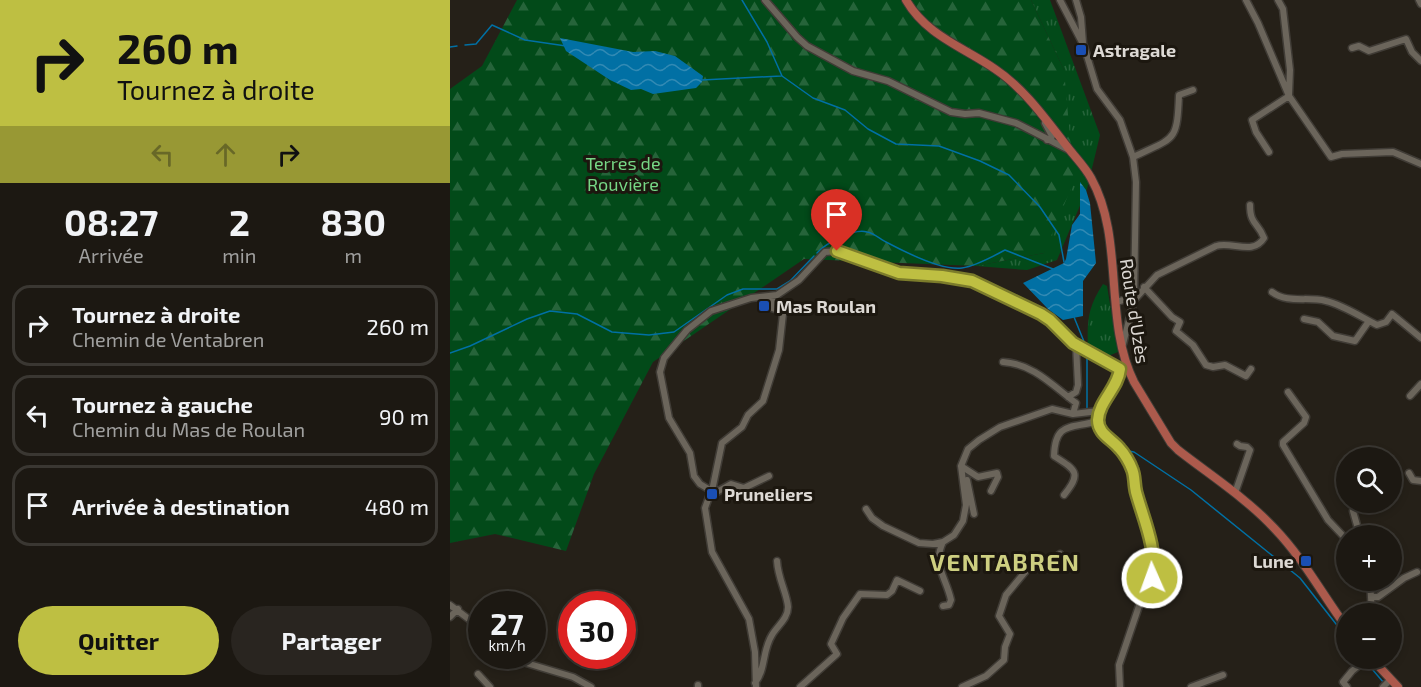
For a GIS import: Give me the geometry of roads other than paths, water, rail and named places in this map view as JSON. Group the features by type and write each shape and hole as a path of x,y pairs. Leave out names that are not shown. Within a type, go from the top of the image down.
{"main road":[{"name":"Route d'Uzès","path":"906,0 917,17 930,28 995,68 1010,80 1090,176 1100,196 1107,221 1120,302 1117,312 1129,372 1171,443 1258,512 1304,563 1336,611"},
{"path":"1376,669 1387,683 1398,687"}],"street":[{"path":"765,0 797,38 807,46 853,70 888,81 951,112 979,113 1016,123 1047,140 1059,141"},
{"path":"1060,0 1084,46 1098,89 1117,115 1133,157 1136,182 1135,290 1123,344"},
{"path":"1076,0 1081,17 1084,46"},
{"path":"1246,0 1289,96 1331,157 1342,154 1393,152 1421,164"},
{"path":"1278,0 1283,9 1290,70 1289,96"},
{"path":"1352,48 1359,46 1369,51 1406,39 1412,52 1421,61"},
{"path":"1133,157 1166,141 1173,135 1178,125 1179,94 1193,90"},
{"path":"1269,152 1251,123 1252,120 1289,96"},
{"path":"1042,116 1052,136 1051,140 1047,140"},
{"path":"1134,300 1157,275 1221,244 1247,247 1257,245 1264,238 1262,231 1250,218 1250,205"},
{"path":"769,476 744,488 731,484 715,493 700,484 694,476 690,453 672,424 668,412 660,372 661,364 687,330 711,311 751,297 767,297 790,288 825,252 837,251 899,273 972,281 1041,314 1076,345 1129,372"},
{"path":"1144,287 1172,317 1180,322 1176,331 1193,345 1206,365 1213,367 1225,365 1246,376 1251,369"},
{"path":"1120,302 1131,298 1135,290"},
{"path":"1272,292 1280,298 1325,300 1377,325 1386,322 1392,314 1421,338"},
{"path":"755,685 755,652 749,619 712,552 705,508 722,443 742,427 748,415 763,401 770,384 779,350 783,319 781,312 767,297"},
{"path":"1120,302 1131,311"},
{"path":"1117,312 1125,316 1131,311"},
{"path":"1304,320 1318,322 1333,336 1355,340 1369,321"},
{"path":"1068,397 1076,392 1078,385 1076,345"},
{"path":"1004,362 1014,363 1038,372 1076,403 1073,414"},
{"path":"1064,495 1074,483 1076,475 1072,467 1054,456 1057,434 1063,429 1093,422 1117,382 1120,369"},
{"path":"1410,396 1421,384"},
{"path":"1288,392 1306,417 1304,423 1283,442 1283,446 1328,520 1336,528"},
{"path":"866,509 872,518 884,526 919,543 944,542 954,535 963,521 966,505 961,466 968,450 979,440 1000,427 1052,409 1073,414 1100,411"},
{"path":"1093,422 1121,450 1132,469 1137,495 1149,531 1153,569 1152,578 1140,603 1119,665 1120,687"},
{"path":"1235,493 1250,450 1237,444"},
{"path":"961,466 978,477 997,473 998,477 992,491"},
{"path":"1409,473 1413,480 1421,481"},
{"path":"963,474 967,481 974,514"},
{"path":"943,606 948,605 951,600 944,576 939,570 939,552 944,542"},
{"path":"962,687 986,676 1004,660 1005,647 1010,634 999,616 1006,595 1030,566 1036,563 1047,564 1060,554"},
{"path":"755,685 762,671 763,657 772,635 788,610 779,579 777,561"},
{"path":"1372,597 1378,597 1404,578 1417,572"},
{"path":"800,687 837,654 831,644 843,618 860,594 887,595 892,591 897,580 920,591"},
{"path":"1371,591 1372,603"},
{"path":"450,605 468,617"},
{"path":"450,616 458,609"},
{"path":"546,669 573,677 591,687"},
{"path":"1347,687 1343,682 1355,669"},
{"path":"478,675 490,687"},
{"path":"1191,687 1223,675"}],"water":[{"path":"560,38 633,52 655,51 675,56 703,76 702,82 696,88 653,94 641,89 631,90 610,80 566,51"},
{"path":"1080,182 1086,190 1090,203 1096,263 1083,281 1083,316 1063,320 1048,309 1023,283 1064,263 1072,225 1080,214"}],"waterway":[{"path":"742,0 767,42 782,76 813,98 845,110 868,129 896,144 939,146 980,161 1009,175 1040,207 1059,235 1064,262"},
{"path":"465,45 476,44 492,25 525,40 566,46"},
{"path":"450,47 457,46"},
{"path":"702,80 781,76"},
{"path":"817,253 840,237 861,231 872,234 914,256 944,267 967,267 1005,250 1053,269"},
{"path":"450,353 550,311 577,314 612,332 649,335 674,332 727,295 743,289 777,289 790,281 814,256"},
{"path":"1074,317 1087,349"},
{"path":"1087,353 1087,409"},
{"path":"1092,424 1100,436 1118,450"},
{"path":"1123,450 1134,452 1191,490 1300,578 1336,624"},
{"path":"1372,669 1384,683"}],"place":[{"name":"Astragale","path":"1081,50"},
{"name":"Mas Roulan","path":"764,306"},
{"name":"Pruneliers","path":"712,494"},
{"name":"Lune","path":"1306,561"}],"district":[{"name":"VENTABREN","path":"1005,561"}],"park label":[{"name":"Terres de Rouvière","path":"623,174"}]}
